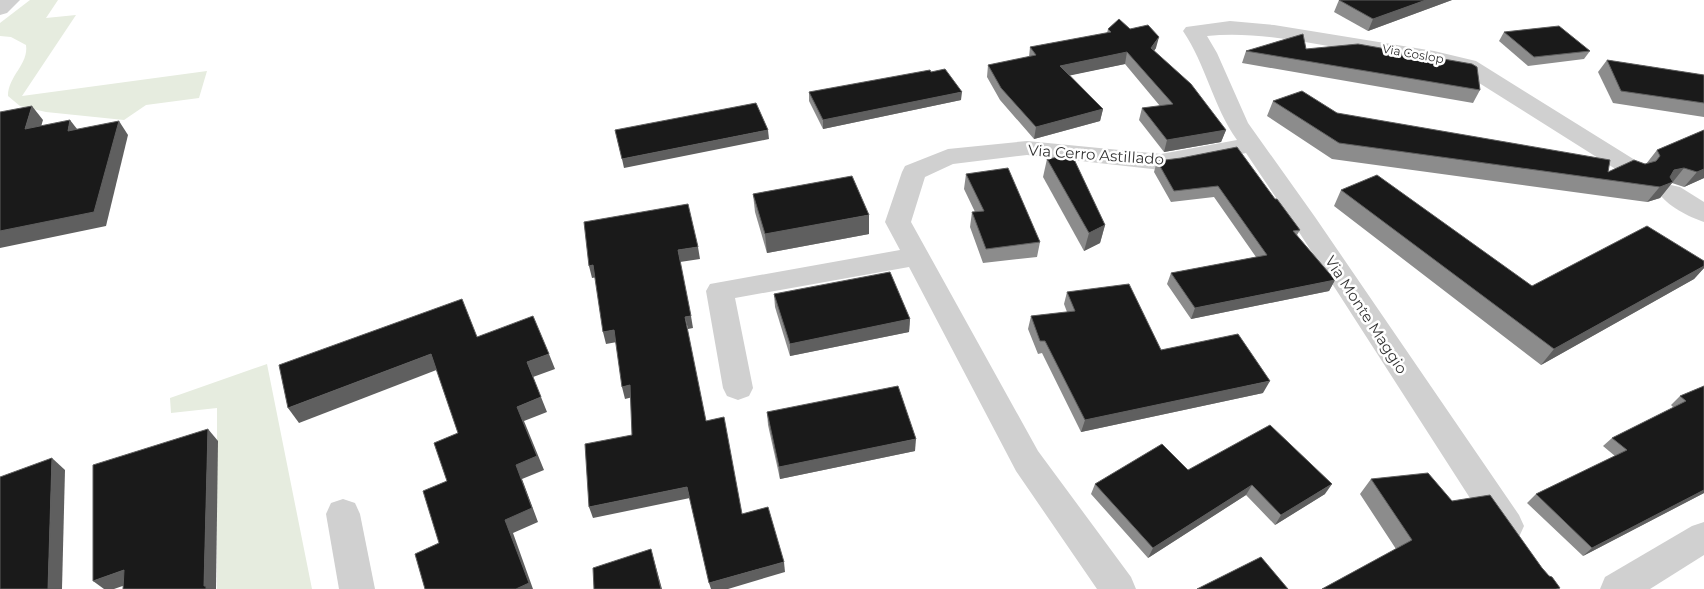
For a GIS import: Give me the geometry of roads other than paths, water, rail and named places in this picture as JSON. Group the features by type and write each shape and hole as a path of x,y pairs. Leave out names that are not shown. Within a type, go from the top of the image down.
{"street":[{"path":"0,9 10,0"},
{"name":"Via Coslop","path":"1193,31 1245,27 1399,51 1456,62 1483,75 1634,170"},
{"name":"Via Monte Maggio","path":"1193,31 1203,44 1211,62 1227,108 1367,314 1456,453 1523,548"},
{"name":"Via Cerro Astillado","path":"1118,589 1027,461 898,222 914,172 948,157 1027,148 1161,162 1252,145"},
{"path":"1671,193 1704,213"},
{"path":"738,388 720,291 916,256"},
{"path":"343,514 357,589"},
{"path":"1618,589 1704,537"}]}
